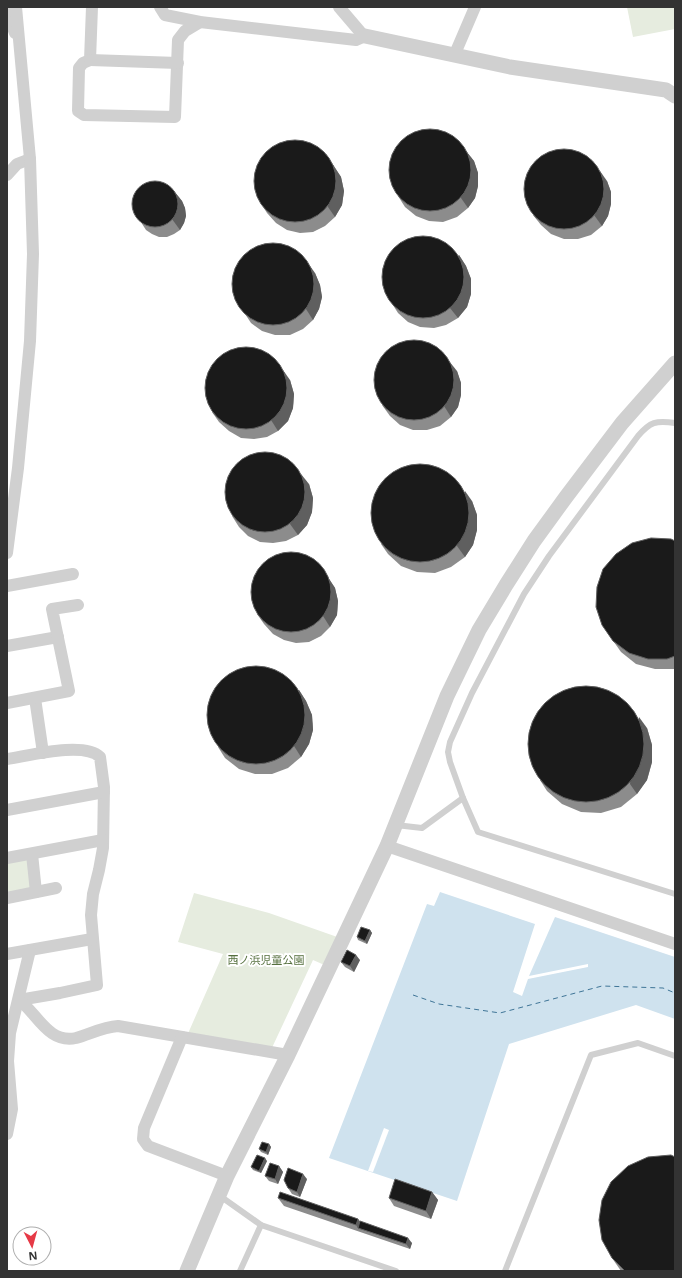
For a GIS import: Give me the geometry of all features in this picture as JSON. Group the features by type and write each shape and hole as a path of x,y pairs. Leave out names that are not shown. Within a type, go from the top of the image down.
{"street":[{"path":"7,553 18,468 30,341 33,254 30,159 16,7"},
{"path":"90,60 92,7"},
{"path":"160,7 165,16 200,22 356,40 366,36"},
{"path":"339,7 362,34 366,36 510,67 666,90 675,96"},
{"path":"454,56 475,7"},
{"path":"7,13 20,43"},
{"path":"178,63 90,60 83,63 79,68 78,111 84,115 175,117 178,63 178,40 190,27 200,22"},
{"path":"7,176 17,164 30,159"},
{"path":"187,1271 220,1196 227,1176 288,1055 387,846 446,696 463,660 502,590 534,541 622,424 675,363"},
{"path":"7,586 73,574"},
{"path":"7,704 69,691 52,609 78,605"},
{"path":"7,646 58,637"},
{"path":"35,698 43,753"},
{"path":"7,759 71,749 96,753 100,756 104,792 102,857 92,904 92,939 97,985 19,1000"},
{"path":"7,810 104,792"},
{"path":"7,858 103,840"},
{"path":"387,846 675,944"},
{"path":"32,854 36,892"},
{"path":"7,898 56,888"},
{"path":"7,954 92,939"},
{"path":"7,1134 12,1109 8,1061 10,1033 30,950"},
{"path":"19,1000 29,1008 35,1018 55,1035 68,1038 75,1038 110,1026 118,1026 288,1055"},
{"path":"182,1038 144,1128 143,1139 148,1146 227,1176"}],"lane":[{"path":"675,423 657,421 638,436 549,556 524,594 472,693 450,742 448,752 463,798 478,832 675,894"},
{"path":"396,825 422,828 463,798"},
{"path":"505,1271 591,1055 638,1043 675,1056"},
{"path":"220,1196 261,1225 396,1271"},
{"path":"240,1271 261,1225"}],"green space":[{"path":"627,7 675,7 675,29 633,37"},
{"path":"28,858 31,890 7,896 7,862"},
{"name":"西ノ浜児童公園","path":"194,893 269,913 343,939 329,967 313,960 270,1052 186,1038 223,954 178,942"}],"water":[{"path":"440,892 535,924 513,992 522,996 528,979 588,967 588,964 529,976 555,917 675,957 675,1019 636,1005 509,1044 457,1201 329,1158 427,904 434,906"}],"pier":[{"path":"384,1128 389,1130 373,1172 368,1171"}],"building":[{"path":"430,129 446,132 459,141 468,154 471,170 468,186 459,199 446,208 430,211 414,208 401,199 392,186 389,170 392,154 401,141 414,132"},
{"path":"295,140 311,143 324,152 333,165 336,181 333,197 324,210 311,219 295,222 279,219 266,210 257,197 254,181 257,165 266,152 279,143"},
{"path":"564,149 579,152 592,161 601,174 604,189 601,204 592,217 579,226 564,229 549,226 536,217 527,204 524,189 527,174 536,161 549,152"},
{"path":"155,181 168,185 174,191 178,204 174,217 168,223 155,227 142,223 136,217 132,204 136,191 142,185"},
{"path":"423,236 439,239 452,248 461,261 464,277 461,293 452,306 439,315 423,318 407,315 394,306 385,293 382,277 385,261 394,248 407,239"},
{"path":"273,243 289,247 302,255 310,268 314,284 310,300 302,313 289,321 273,325 257,321 244,313 236,300 232,284 236,268 244,255 257,247"},
{"path":"414,340 429,343 442,352 451,365 454,380 451,395 442,408 429,417 414,420 399,417 386,408 377,395 374,380 377,365 386,352 399,343"},
{"path":"246,347 262,350 275,359 284,372 287,388 284,404 275,417 262,426 246,429 230,426 217,417 208,404 205,388 208,372 217,359 230,350"},
{"path":"257,452 273,452 294,463 305,484 305,500 294,521 273,532 257,532 243,526 236,521 231,514 225,500 225,484 231,470 236,463 243,458"},
{"path":"420,464 439,467 455,478 466,494 469,513 466,532 455,548 439,559 420,562 401,559 385,548 374,532 371,513 374,494 385,478 401,467"},
{"path":"651,538 671,539 675,541 675,656 667,659 648,659 629,653 613,641 602,625 596,607 597,587 603,569 616,554 632,543"},
{"path":"291,552 306,555 319,564 328,577 331,592 328,607 319,620 306,629 291,632 276,629 263,620 254,607 251,592 254,577 263,564 276,555"},
{"path":"256,666 275,669 291,680 302,696 305,715 302,734 291,750 275,761 256,764 237,761 221,750 210,734 207,715 210,696 221,680 237,669"},
{"path":"586,686 608,690 618,695 627,703 635,712 640,722 644,744 640,766 635,776 627,785 618,793 608,798 586,802 564,798 554,793 545,785 537,776 532,766 528,744 532,722 537,712 545,703 554,695 564,690"},
{"path":"361,927 370,930 365,941 357,937"},
{"path":"347,950 356,955 350,966 341,962"},
{"path":"262,1142 269,1144 266,1152 259,1149"},
{"path":"257,1155 265,1158 259,1171 251,1167"},
{"path":"671,1155 675,1157 675,1271 625,1271 612,1258 602,1240 599,1220 602,1200 611,1182 628,1166 648,1157"},
{"path":"270,1163 279,1166 275,1179 265,1176"},
{"path":"288,1168 303,1174 297,1192 288,1188 284,1180"},
{"path":"395,1179 432,1192 426,1211 389,1198"},
{"path":"280,1192 358,1219 356,1225 278,1198"},
{"path":"360,1221 408,1238 406,1244 358,1228"}],"ferry route":[{"path":"413,995 439,1004 500,1013 602,986 663,988 675,993"}]}
